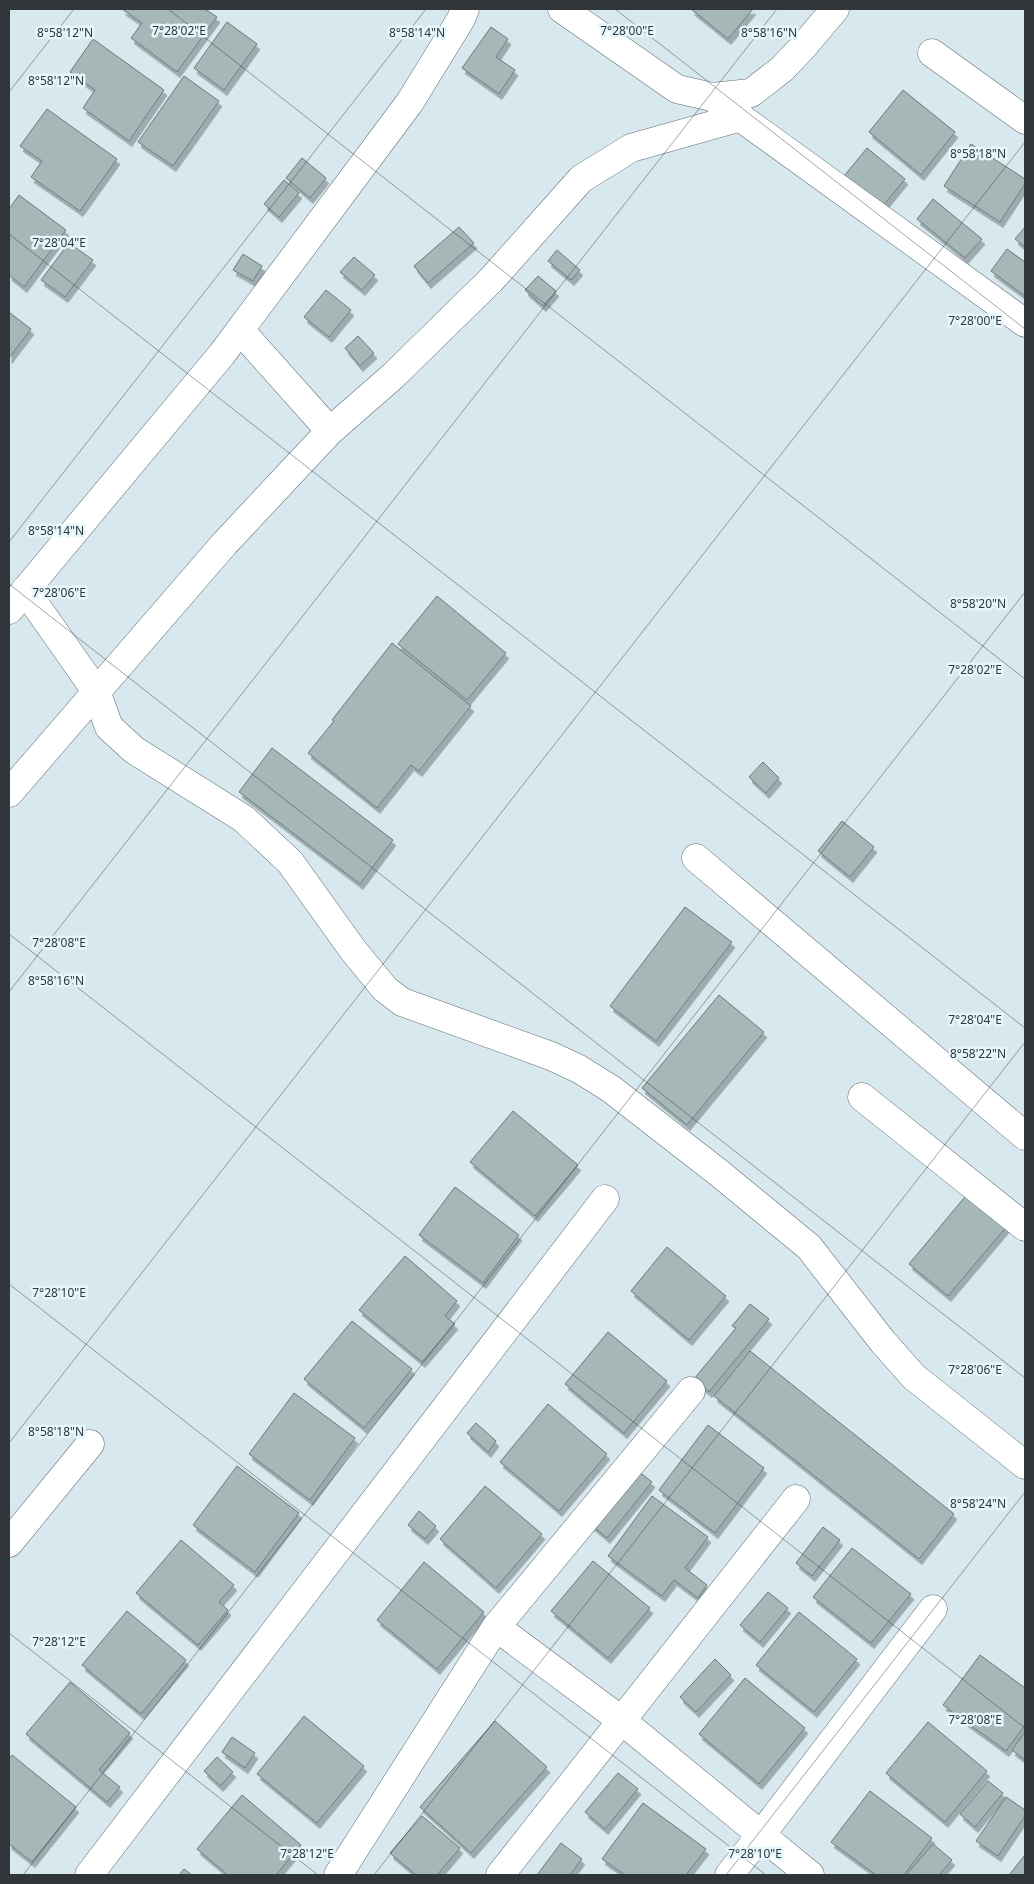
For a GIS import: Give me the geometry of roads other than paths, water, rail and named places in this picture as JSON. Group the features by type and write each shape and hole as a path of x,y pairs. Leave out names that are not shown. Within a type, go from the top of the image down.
{"street":[{"path":"465,9 410,102 222,354 17,600 96,691 109,727 134,750 244,819 290,862 353,950 385,989 402,1002 551,1056 579,1069 611,1089 719,1173 809,1247 883,1342 914,1378 1025,1465"},
{"path":"562,9 677,89 712,97 751,93 782,69 803,48 835,9"},
{"path":"932,53 1025,120"},
{"path":"712,97 1025,323"},
{"path":"9,793 225,543 330,430 393,376 492,280 581,179 631,148 740,117"},
{"path":"240,330 330,430"},
{"path":"696,858 1025,1136"},
{"path":"862,1097 1025,1227"},
{"path":"89,1875 605,1199"},
{"path":"338,1875 496,1627 691,1391"},
{"path":"9,1543 90,1444"},
{"path":"500,1875 796,1499"},
{"path":"729,1875 762,1836 933,1609"},
{"path":"496,1627 621,1720 810,1875"}]}
